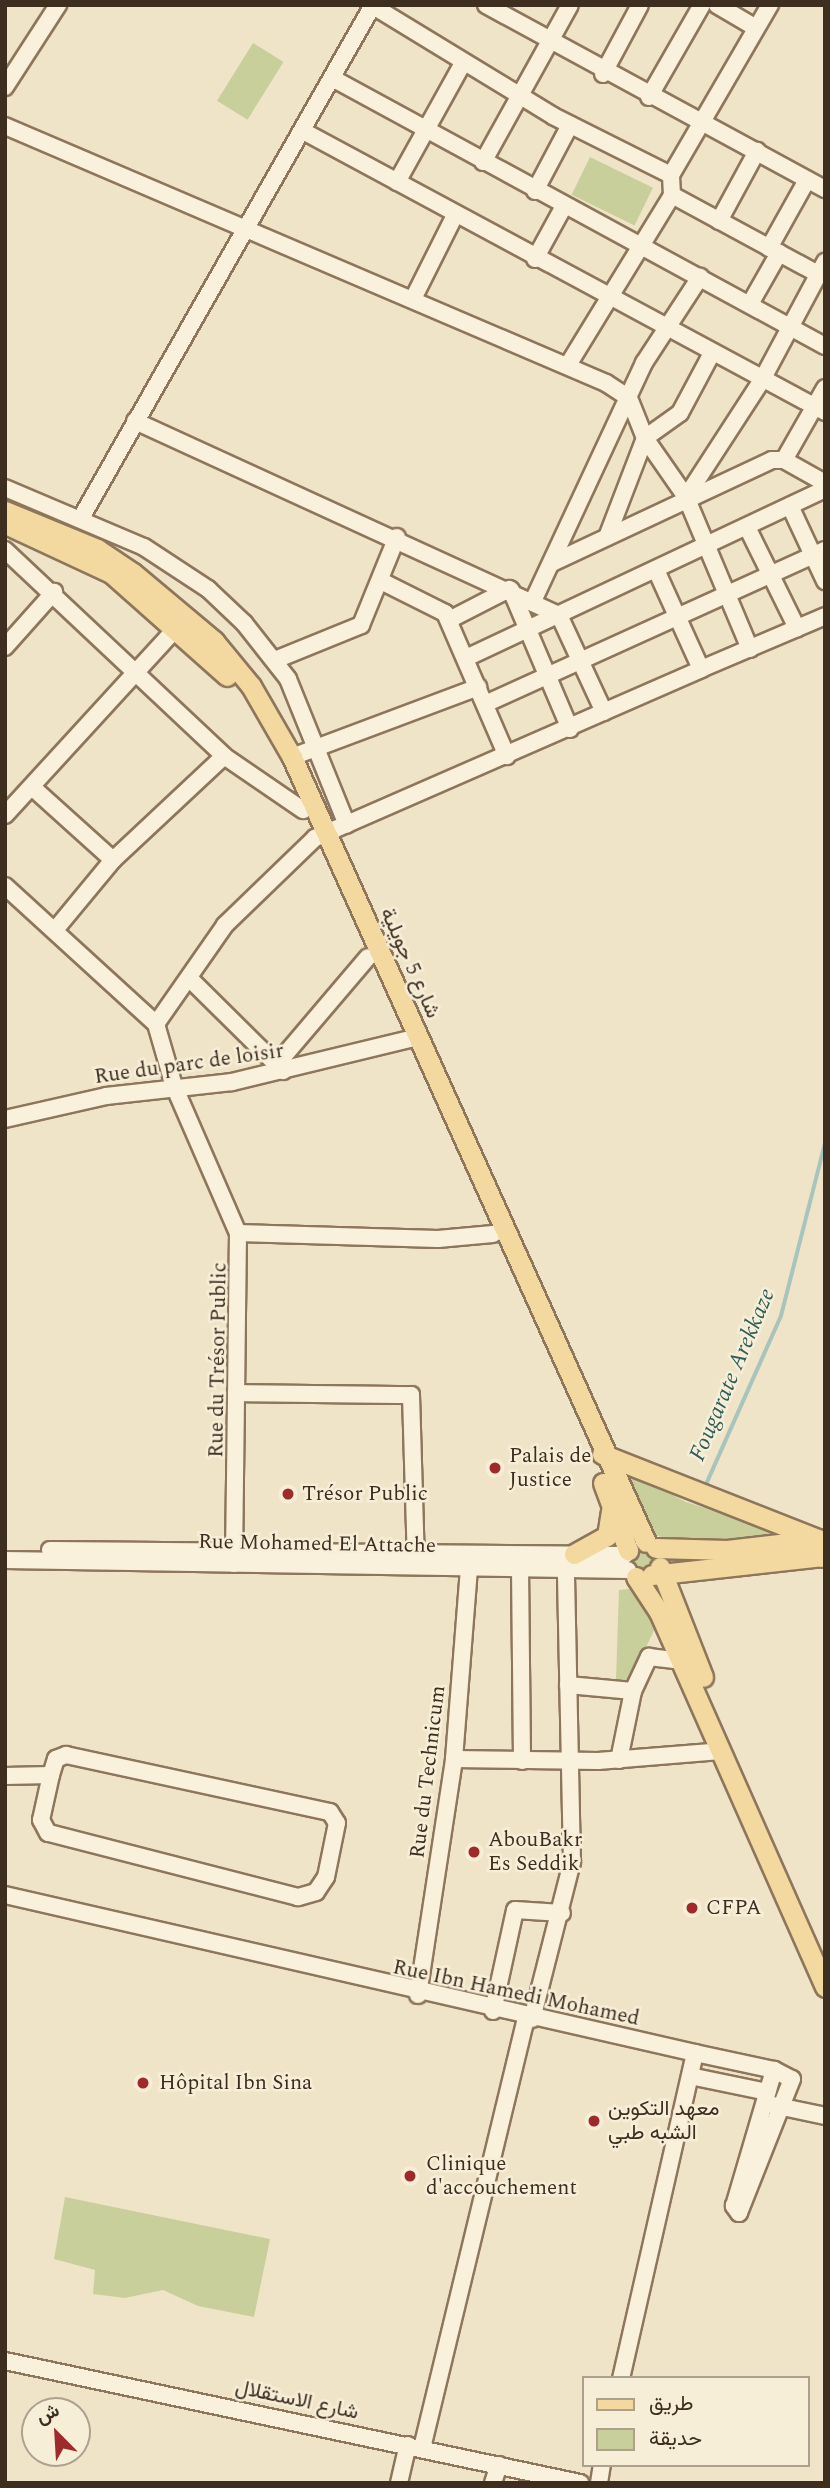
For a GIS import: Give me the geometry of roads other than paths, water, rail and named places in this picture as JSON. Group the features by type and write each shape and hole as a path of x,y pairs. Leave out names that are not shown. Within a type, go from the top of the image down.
{"main road":[{"name":"شارع 5 جويلية","path":"5,511 97,549 181,612 251,686 292,757 368,957 412,1040 493,1234 602,1454 644,1562"},
{"name":"شارع 5 جويلية","path":"5,525 111,573 177,627 237,690 303,810 321,835 523,1290 611,1506 644,1562"},
{"path":"602,1454 822,1548"},
{"path":"570,1560 607,1536 611,1506"},
{"path":"644,1562 727,1550 822,1548"},
{"path":"672,1608 675,1584 696,1572 822,1548"},
{"path":"644,1562 696,1572"},
{"path":"644,1562 672,1608 825,1954"},
{"path":"644,1562 681,1661 825,1987"}],"street":[{"path":"5,87 58,5"},
{"path":"483,162 570,5"},
{"path":"603,74 640,5"},
{"path":"649,97 702,5"},
{"path":"717,5 755,28"},
{"path":"568,365 613,296 672,195 671,175 703,125 770,5"},
{"path":"81,518 373,6 463,63 570,125 671,175"},
{"path":"496,8 548,43 603,74 757,151 825,189"},
{"path":"5,56 20,64"},
{"path":"397,181 463,63"},
{"path":"332,78 535,191 643,245 825,346"},
{"path":"535,191 570,125"},
{"path":"5,126 568,365 629,398 645,438 688,497 703,547 750,649"},
{"path":"303,131 536,259 613,296 712,353 820,409"},
{"path":"719,221 757,151"},
{"path":"750,304 807,180"},
{"path":"672,195 774,250 822,268 762,380 688,497"},
{"path":"536,259 564,206"},
{"path":"414,298 455,215"},
{"path":"533,601 629,398 667,328 700,276"},
{"path":"607,537 645,438 680,413 712,353"},
{"path":"784,460 820,409 825,388"},
{"path":"135,421 397,537 559,615 604,712"},
{"path":"552,563 757,465 784,460 825,483"},
{"path":"5,488 81,518 199,582 275,660 318,752 347,825"},
{"path":"466,658 825,489"},
{"path":"790,506 819,552 825,580"},
{"path":"747,527 797,628"},
{"path":"275,660 361,625 397,537"},
{"path":"5,550 54,592 224,755 303,810"},
{"path":"485,704 819,552"},
{"path":"656,570 701,669"},
{"path":"381,581 441,610 449,620 507,756"},
{"path":"449,620 510,590"},
{"path":"510,590 570,729"},
{"path":"5,648 54,592"},
{"path":"5,886 156,1024 243,904 321,835 825,616"},
{"path":"6,812 32,787 177,627"},
{"path":"292,757 318,752 478,687"},
{"path":"55,930 113,860 224,755"},
{"path":"32,787 113,860"},
{"path":"190,979 280,1068 368,957"},
{"name":"Rue du Trésor Public","path":"156,1024 174,1086 238,1233 234,1558"},
{"name":"Rue du parc de loisir","path":"5,1119 280,1068 412,1040"},
{"path":"238,1233 438,1239 493,1234"},
{"path":"236,1393 411,1395 416,1560"},
{"name":"Rue Mohamed El Attache","path":"5,1549 174,1557 644,1562"},
{"name":"Rue Mohamed El Attache","path":"5,1560 174,1557"},
{"name":"Rue Mohamed El Attache","path":"470,1560 520,1567 570,1560"},
{"name":"Rue du Technicum","path":"418,1995 454,1759 470,1560"},
{"path":"399,2483 415,2446 529,2019 562,1913 572,1829 565,1760 570,1560"},
{"path":"520,1567 522,1761"},
{"path":"619,1760 633,1691 651,1656 681,1661"},
{"path":"568,1685 633,1691"},
{"path":"454,1759 619,1760 721,1751"},
{"path":"66,1755 330,1812 337,1823 326,1877 316,1892 298,1897 54,1835 41,1820 51,1776 56,1759 66,1755"},
{"path":"5,1776 51,1776"},
{"name":"Rue Ibn Hamedi Mohamed","path":"5,1895 418,1995 774,2070"},
{"path":"493,2011 515,1909 562,1913"},
{"path":"621,2376 695,2053"},
{"path":"774,2070 792,2079 745,2208 737,2213 734,2206 774,2070"},
{"path":"690,2076 766,2097 781,2108 825,2116"},
{"name":"شارع الاستقلال","path":"5,2361 580,2483"},
{"path":"493,2483 499,2465"}],"waterway":[{"name":"Fougarate Arekkaze","path":"704,1489 781,1316 825,1143"}],"place":[{"name":"Palais de Justice","path":"495,1468"},
{"name":"Trésor Public","path":"288,1494"},
{"name":"AbouBakr Es Seddik","path":"474,1852"},
{"name":"CFPA","path":"692,1908"},
{"name":"Hôpital Ibn Sina","path":"143,2083"},
{"name":"معهد التكوين الشبه طبي","path":"594,2121"},
{"name":"Clinique d'accouchement","path":"410,2176"}]}
